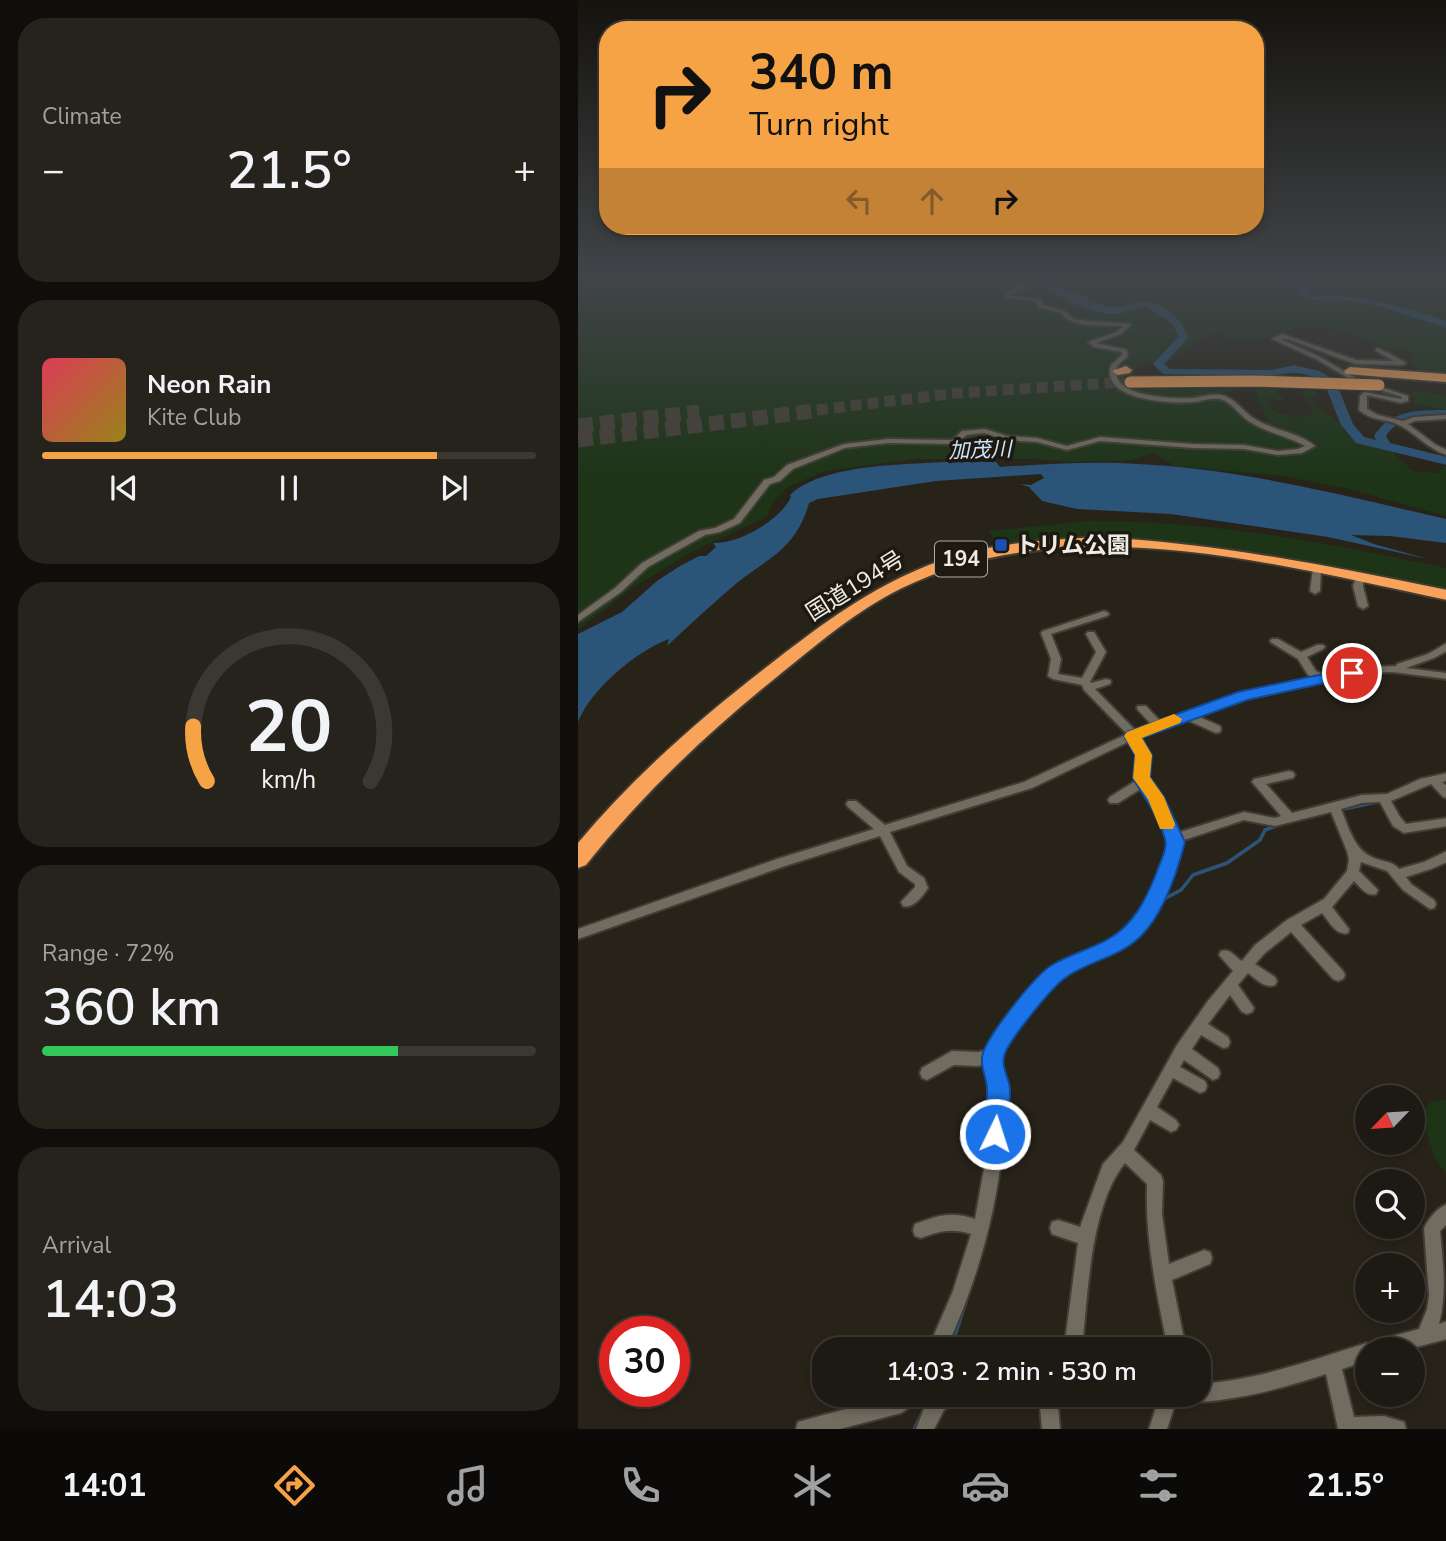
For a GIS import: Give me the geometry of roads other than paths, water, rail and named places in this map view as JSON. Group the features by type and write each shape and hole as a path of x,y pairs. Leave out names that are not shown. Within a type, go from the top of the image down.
{"highway":[{"path":"1440,377 1350,371 1217,368 1125,376 1447,390"},
{"name":"国道194号","path":"578,859 636,794 716,717 863,604 896,584 927,570 1008,549 1050,544 1146,544 1202,550 1317,569 1447,595"}],"street":[{"path":"578,619 618,590 645,565 702,533 737,521 767,482 777,479 790,467 844,446 888,441 954,442 965,433 985,431 1006,438 1037,440 1067,448 1108,439 1164,445 1244,447 1278,453 1311,446 1293,435 1247,418 1239,408 1223,398 1169,400 1128,392 1116,384 1112,369 1125,356 1125,351 1093,344"},
{"path":"1286,344 1318,358 1357,382 1405,396 1406,400 1401,401 1374,393 1363,396 1364,412 1398,422 1424,443 1447,453"},
{"path":"1306,344 1359,363 1403,363 1378,351"},
{"path":"1398,422 1447,417"},
{"path":"1315,591 1317,569"},
{"path":"1360,578 1358,586 1363,606"},
{"path":"1104,614 1046,633 1056,660 1053,676 1086,685 1106,682"},
{"path":"1086,685 1101,652 1091,634"},
{"path":"1275,641 1300,656 1312,673 1324,678"},
{"path":"1399,670 1400,666 1431,656 1447,646"},
{"path":"1300,656 1321,647"},
{"path":"578,934 781,862 1028,785 1157,726 1268,689 1366,670 1399,670 1447,676"},
{"path":"943,1337 955,1312 989,1190 999,1086 993,1070 993,1055 1018,1016 1057,972 1118,943 1135,930 1149,911 1172,856 1174,839 1156,797 1144,781 1141,771 1143,755 1133,736 1086,685"},
{"path":"1142,708 1157,726"},
{"path":"1186,715 1216,729"},
{"path":"1289,775 1258,782 1289,818"},
{"path":"1174,839 1244,816 1275,822 1362,799 1403,793 1433,779 1447,777"},
{"path":"1433,779 1447,794"},
{"path":"1114,800 1144,781"},
{"path":"1383,798 1391,808 1393,828 1404,830 1444,827"},
{"path":"852,804 883,830 903,869 922,885 907,902"},
{"path":"1074,1337 1086,1237 1105,1178 1124,1151 1170,1069 1199,1026 1260,949 1291,924 1323,905 1353,873 1353,851 1335,808"},
{"path":"1353,851 1368,861 1391,868 1410,893 1430,904"},
{"path":"1398,874 1427,866 1447,856"},
{"path":"1353,873 1372,890"},
{"path":"1323,905 1343,929"},
{"path":"1291,924 1338,975"},
{"path":"1226,955 1270,981"},
{"path":"1230,985 1247,1008"},
{"path":"1199,1026 1223,1042"},
{"path":"1182,1050 1213,1073"},
{"path":"927,1073 952,1058 978,1059 993,1055"},
{"path":"1170,1069 1200,1086"},
{"path":"1148,1110 1171,1125"},
{"path":"1124,1151 1155,1181 1154,1214 1162,1275 1175,1337"},
{"path":"1425,1336 1436,1309 1438,1296 1432,1228 1447,1212"},
{"path":"921,1230 945,1220 954,1220 980,1229"},
{"path":"1058,1228 1086,1237"},
{"path":"1162,1275 1204,1258"},
{"path":"1421,1337 1447,1330"},
{"path":"1211,1393 1224,1393 1355,1356"},
{"path":"1332,1363 1347,1428 1384,1425 1397,1429"},
{"path":"805,1429 889,1407"},
{"path":"923,1407 925,1429"},
{"path":"1049,1407 1051,1429"},
{"path":"1158,1429 1165,1407"}],"water":[{"path":"944,462 996,462 1000,467 1121,463 1216,471 1332,493 1446,519 1446,543 1390,536 1351,535 1428,559 1328,537 1171,514 1077,509 1042,501 1029,487 1020,484 1031,485 1044,478 1041,474 936,481 818,499 809,503 796,533 778,553 731,588 667,646 669,639 644,652 618,671 594,696 578,722 578,634 622,612 657,581 680,566 699,556 706,556 716,547 713,543 734,540 768,522 786,506 790,495 804,485 822,477 863,468"}],"waterway":[{"path":"1178,344 1158,364 1167,372 1273,373 1294,369 1315,373 1329,380 1347,425 1360,440 1447,461"},
{"path":"1384,444 1380,436 1385,428 1400,418 1447,414"},
{"path":"1395,799 1391,801 1426,786"},
{"path":"1339,810 1377,802"},
{"path":"1154,913 1162,900 1181,890 1193,875 1227,863 1260,840 1265,830 1282,824"},
{"path":"1000,1065 1019,1023 1051,984 1076,967 1119,948 1142,930"},
{"path":"954,1337 966,1300"},
{"path":"915,1429 925,1407"}],"tunnel":[{"path":"800,412 957,393 1124,382"},
{"path":"578,440 814,411"},
{"path":"578,426 699,412 695,412"}],"place":[{"name":"トリム公園","path":"1001,545"}],"water label":[{"name":"加茂川","path":"980,450"}]}
